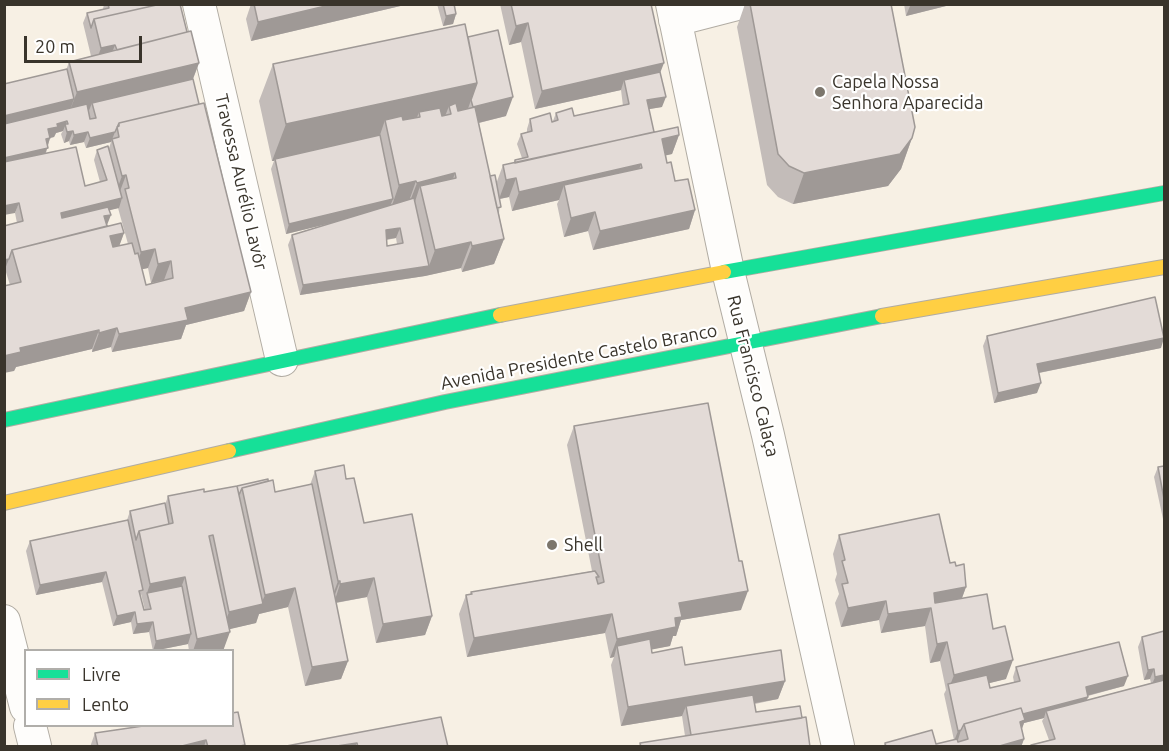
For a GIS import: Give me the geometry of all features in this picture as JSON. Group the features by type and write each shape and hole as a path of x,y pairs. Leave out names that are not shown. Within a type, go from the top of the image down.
{"main road":[{"path":"4,420 552,304 1164,193"},
{"name":"Avenida Presidente Castelo Branco","path":"4,503 445,402 816,328 1164,267"}],"street":[{"name":"Travessa Aurélio Lavôr","path":"199,4 282,360"},
{"path":"674,12 737,4"},
{"name":"Rua Francisco Calaça","path":"674,12 728,271 838,747"},
{"path":"4,621 24,699"},
{"path":"30,727 35,747"}],"building":[{"path":"108,4 161,4 94,19 91,28 87,13 109,8"},
{"path":"161,4 180,4 187,32 117,50 115,45 101,48 94,19"},
{"path":"254,4 334,4 258,22"},
{"path":"443,4 454,4 456,14 446,16"},
{"path":"511,4 651,4 664,63 542,91 528,23 516,26"},
{"name":"Capela Nossa Senhora Aparecida","path":"750,4 891,4 915,127 912,138 900,154 804,173 789,166 778,154"},
{"path":"465,24 477,83 286,124 273,64"},
{"path":"498,30 513,97 473,107 471,100 477,83 468,37"},
{"path":"191,31 199,63 77,92 69,62"},
{"path":"67,69 74,99 4,116 4,84"},
{"path":"660,72 666,97 647,100 654,132 515,163 515,160 528,157 521,134 532,131 530,119 550,113 552,122 558,120 556,113 572,108 574,116 629,104 624,80"},
{"path":"193,79 199,104 119,123 115,132 90,138 88,132 74,135 73,131 67,132 65,124 68,124 67,121 57,124 58,127 48,129 50,138 46,139 48,148 4,158 4,124 87,104 90,119 96,118 92,103"},
{"path":"204,103 251,292 185,308 188,320 119,334 117,328 99,333 99,330 20,348 21,352 4,356 4,286 21,282 12,250 121,223 124,233 110,236 113,247 132,243 135,254 138,253 146,285 173,278 171,261 158,264 155,249 141,252 125,189 129,188 126,175 122,176 112,139 119,137 117,127 119,123"},
{"path":"456,103 458,111 475,107 504,239 472,246 471,242 435,250 420,186 456,178 455,173 417,183 416,181 399,185 385,120 402,116 403,120 420,117 419,112 440,108 442,116 451,114 449,106"},
{"path":"678,127 679,135 662,139 667,163 671,162 675,181 688,179 695,210 600,231 595,212 571,218 564,185 642,168 641,164 519,192 516,178 506,180 503,165"},
{"path":"380,135 393,199 289,224 275,159"},
{"path":"108,146 122,198 61,213 62,218 108,207 111,215 104,216 107,226 12,250 9,259 4,260 4,226 23,221 19,203 4,206 4,162 76,147 85,186 107,180 97,150"},
{"path":"495,175 501,207 497,208 490,176"},
{"path":"414,198 429,266 303,285 292,235","holes":["400,228 403,243 387,246 386,230"]},
{"path":"1155,297 1164,338 1037,364 1041,383 998,393 987,336"},
{"path":"708,403 739,561 742,561 748,591 679,603 682,617 675,618 676,627 617,639 612,614 474,638 466,595 472,594 471,592 595,571 599,577 596,577 598,584 604,582 574,426"},
{"path":"344,465 346,479 354,478 364,523 412,514 432,616 383,624 374,578 340,584 338,581 315,471"},
{"path":"1164,466 1164,499 1158,467"},
{"path":"268,479 268,481 242,488 239,495 237,486"},
{"path":"273,480 275,492 312,484 348,661 312,667 295,588 265,595 242,488"},
{"path":"237,486 263,604 229,612 213,535 209,536 230,632 197,639 185,577 150,584 139,531 173,523 168,496"},
{"path":"165,503 169,524 139,531 136,540 130,511"},
{"path":"939,514 950,563 955,562 956,566 964,564 966,587 934,593 935,603 987,594 993,629 1005,626 1013,660 954,675 947,642 937,644 931,608 888,614 886,601 848,608 842,584 848,583 842,561 845,560 839,535"},
{"path":"128,520 143,590 139,591 144,610 151,609 147,593 182,586 191,634 156,641 153,622 137,624 135,612 117,616 106,572 40,585 30,541"},
{"path":"1164,631 1164,675 1155,677 1154,669 1148,670 1142,637"},
{"path":"650,639 652,653 682,647 685,665 781,650 785,681 628,707 617,646"},
{"path":"1119,642 1128,676 1086,687 1088,697 1023,714 1021,708 964,724 958,731 948,684 987,675 990,688 1020,681 1016,667"},
{"path":"1164,680 1164,747 1031,747 1031,745 1055,739 1046,711"},
{"path":"753,695 756,712 800,706 802,718 691,735 686,706"},
{"path":"1021,708 1025,720 1020,722 1024,739 996,747 886,747 885,743 932,730 936,744 957,739 958,742 968,739 964,724"},
{"path":"238,712 245,745 208,747 206,740 178,747 98,747 95,733 136,727 234,727 234,713"},
{"path":"441,717 448,747 358,747 357,743 337,747 281,747"},
{"path":"806,717 810,747 641,747 640,743"}],"traffic: fast":[{"path":"724,272 1164,193"},
{"path":"4,420 500,315"},
{"path":"229,451 445,402 882,316"}],"traffic: slow":[{"path":"882,316 1164,267"},
{"path":"500,315 724,272"},
{"path":"4,503 229,451"}],"place":[{"name":"Capela Nossa Senhora Aparecida","path":"820,92"},
{"name":"Shell","path":"552,545"}]}
